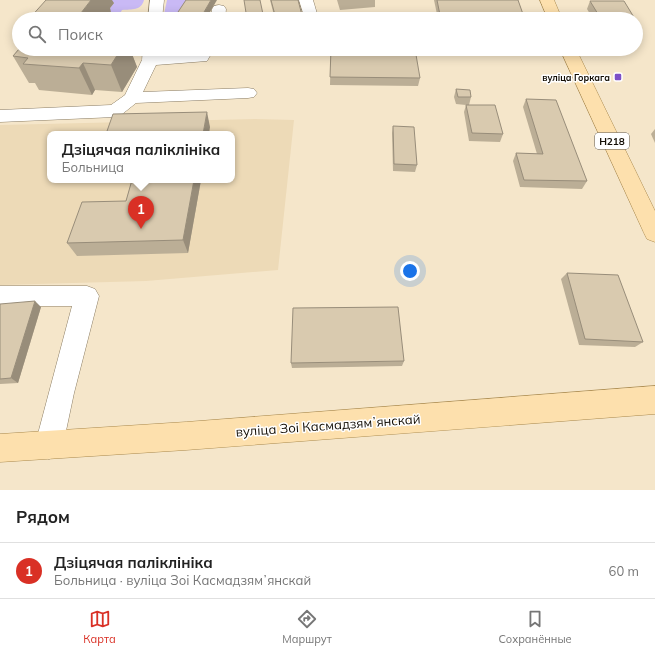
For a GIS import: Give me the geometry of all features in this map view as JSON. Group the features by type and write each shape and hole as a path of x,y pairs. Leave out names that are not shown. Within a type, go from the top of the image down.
{"main road":[{"path":"547,0 552,12"},
{"name":"Н218","path":"571,56 655,233"},
{"name":"вуліца Зоі Касмадзямʼянскай","path":"0,448 186,436 655,400"}],"lane":[{"path":"156,12 157,0"},
{"path":"306,0 310,12"},
{"path":"0,116 115,111 132,98 150,56"},
{"path":"167,56 201,58 202,56"},
{"path":"132,98 248,93"},
{"path":"0,296 87,296 61,393 49,445"}],"shaded area":[{"path":"98,0 144,0 143,4 138,8 122,10 121,12 107,12 113,4"},
{"path":"167,0 192,0 185,12 164,12"},
{"path":"255,119 294,120 278,270 146,281 0,285 0,125"}],"building":[{"path":"46,0 91,0 82,12 35,12"},
{"path":"186,0 211,0 204,12 178,12"},
{"path":"244,0 260,0 263,12 246,12"},
{"path":"271,0 298,0 301,12 274,12"},
{"path":"437,0 518,0 522,12 439,12"},
{"path":"590,1 624,1 631,12 597,12"},
{"path":"13,56 117,56 111,65 83,63 79,68 23,64 28,58"},
{"path":"331,56 416,56 420,78 330,77"},
{"path":"456,89 470,90 471,97 458,97"},
{"path":"526,99 556,100 587,181 524,180 516,153 543,154"},
{"path":"466,105 495,105 503,134 472,133"},
{"path":"207,112 204,131 107,131 113,114"},
{"path":"393,126 414,127 417,165 394,164"},
{"path":"131,183 193,183 183,240 67,243 82,202 126,201"},
{"path":"567,273 618,275 643,342 585,339"},
{"path":"35,301 11,378 0,379 0,304"},
{"path":"398,307 404,361 291,363 293,308"}],"place":[{"name":"вуліца Горкага","path":"618,77"},
{"name":"Дзіцячая паліклініка","path":"141,229"}]}
